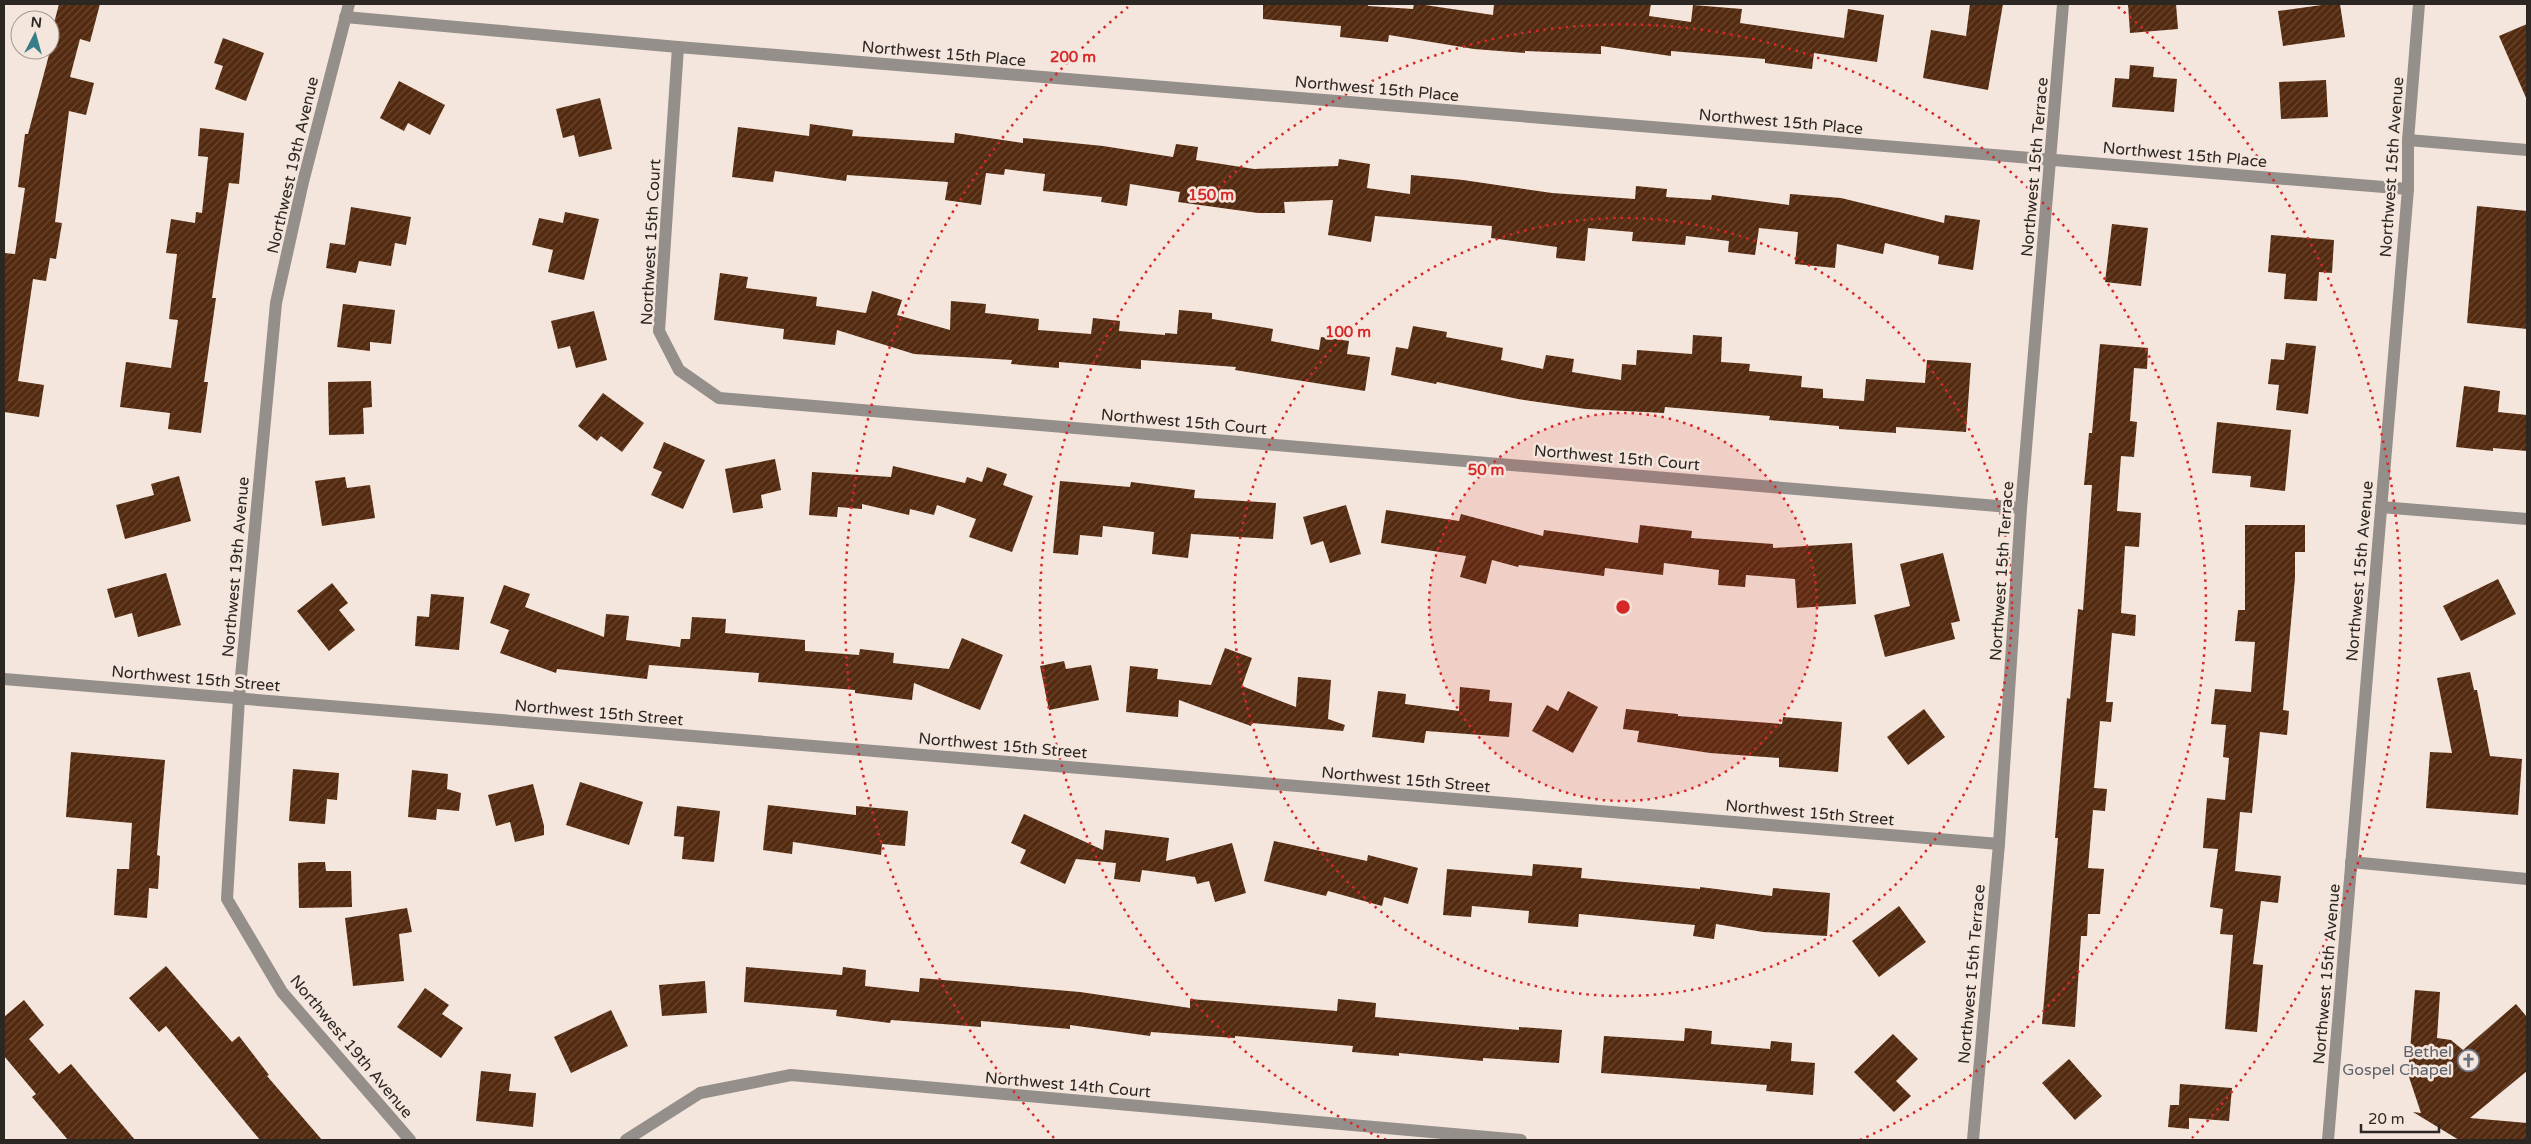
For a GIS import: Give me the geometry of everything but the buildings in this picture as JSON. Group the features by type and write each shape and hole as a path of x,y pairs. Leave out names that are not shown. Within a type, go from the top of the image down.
{"street":[{"name":"Northwest 19th Avenue","path":"348,4 303,182 276,303 240,698 227,899 282,992 410,1140"},
{"name":"Northwest 15th Terrace","path":"1973,1140 1999,844 2021,508 2051,160 2062,4"},
{"name":"Northwest 15th Avenue","path":"2328,1140 2408,189 2408,140 2420,4"},
{"name":"Northwest 15th Place","path":"345,17 678,47 2408,189"},
{"name":"Northwest 15th Court","path":"678,47 659,331 679,370 720,398 2021,508"},
{"path":"2408,140 2527,150"},
{"path":"2381,507 2527,518"},
{"name":"Northwest 15th Street","path":"4,679 1999,844"},
{"path":"2351,862 2527,879"},
{"name":"Northwest 14th Court","path":"626,1140 700,1093 791,1075 1521,1140"}],"place":[{"name":"Bethel Gospel Chapel","path":"2468,1060"}]}
